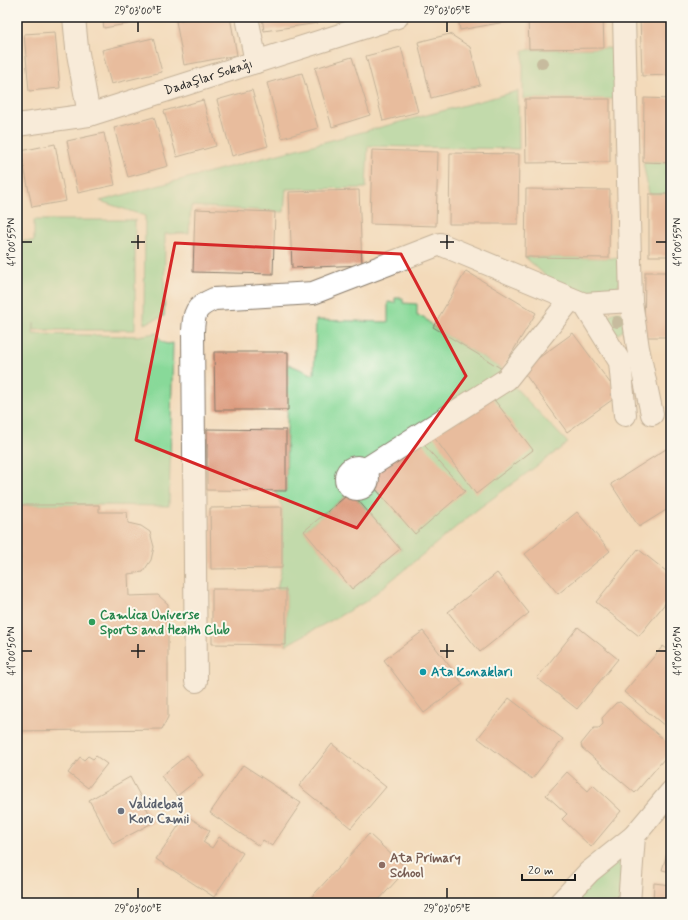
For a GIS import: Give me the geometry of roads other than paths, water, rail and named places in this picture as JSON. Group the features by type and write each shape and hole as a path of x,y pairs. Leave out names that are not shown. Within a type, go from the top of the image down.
{"street":[{"path":"74,17 77,48 89,115"},
{"path":"247,17 256,62"},
{"name":"Dadaşlar Sokağı","path":"17,125 89,115 397,17"},
{"path":"624,17 631,301 638,348 652,414"},
{"path":"196,681 193,332 194,320 198,308 214,299 313,293 440,244 577,301 631,301"},
{"path":"577,301 620,362 625,415"},
{"path":"364,470 507,379 577,301"},
{"path":"560,903 589,872 634,836 671,792"},
{"path":"629,903 634,836"}],"place":[{"name":"Camlica Universe Sports and Health Club","path":"92,622"},
{"name":"Ata Konakları","path":"423,672"},
{"name":"Validebağ Koru Camii","path":"121,811"},
{"name":"Ata Primary School","path":"382,865"}]}
